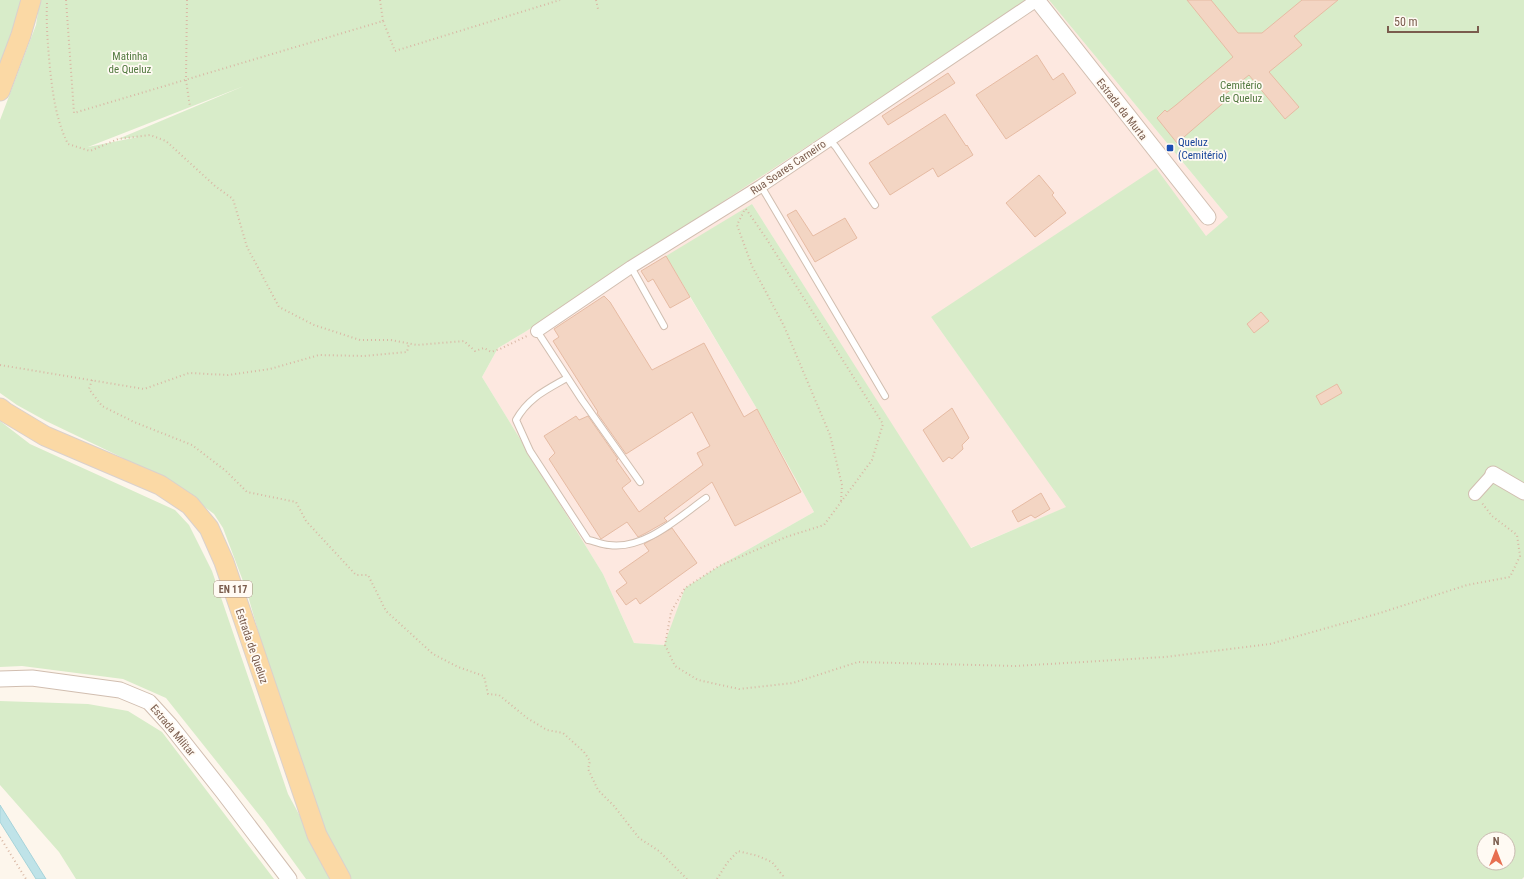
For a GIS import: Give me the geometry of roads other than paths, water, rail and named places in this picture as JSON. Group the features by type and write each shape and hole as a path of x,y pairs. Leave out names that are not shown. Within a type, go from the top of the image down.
{"main road":[{"path":"0,91 21,35 31,0"},
{"name":"Estrada de Queluz","path":"0,408 45,436 160,485 190,505 209,528 224,562 317,835 341,879"}],"street":[{"name":"Rua Soares Carneiro","path":"537,331 631,267 760,186 1037,0"},
{"name":"Estrada da Murta","path":"1037,0 1208,217"},
{"path":"1475,494 1493,474 1524,492"},
{"name":"Estrada Militar","path":"0,679 32,678 120,690 149,702 170,725 223,792 289,879"}],"lane":[{"path":"829,140 836,147 875,205"},
{"path":"760,186 885,396"},
{"path":"631,267 664,326"},
{"path":"537,331 566,378 640,482"},
{"path":"566,378 541,393 522,409 516,420 530,451 588,540 609,545 631,545 648,539 706,498"}],"water":[{"path":"0,805 46,879 36,879 0,822"}],"place":[{"name":"Queluz (Cemitério)","path":"1170,148"}],"park label":[{"name":"Matinha de Queluz","path":"130,62"},
{"name":"Cemitério de Queluz","path":"1241,91"}]}
